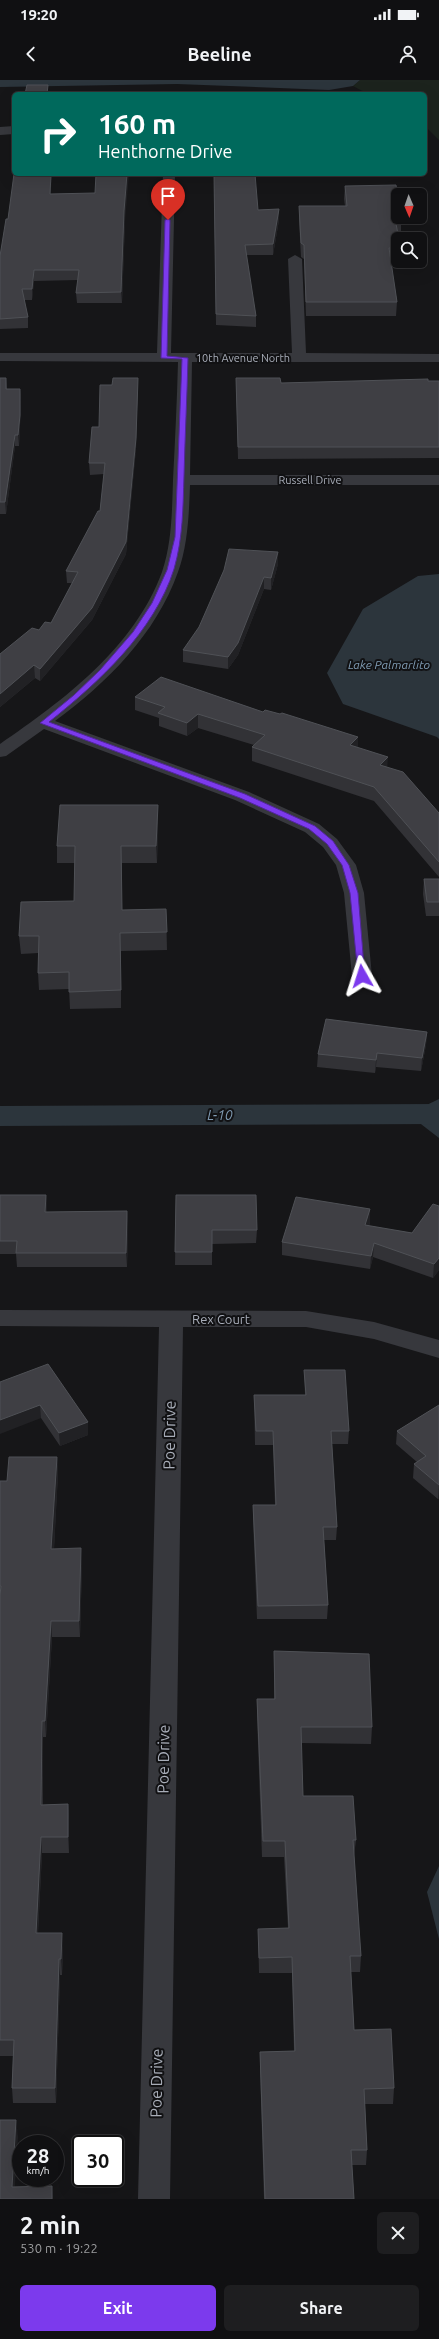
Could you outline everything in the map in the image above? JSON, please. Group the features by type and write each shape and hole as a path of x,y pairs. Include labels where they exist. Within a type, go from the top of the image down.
{"street":[{"path":"0,131 12,130"},
{"path":"164,358 169,176"},
{"path":"295,259 299,358"},
{"name":"10th Avenue North","path":"0,357 439,358"},
{"path":"0,752 44,723 76,697 111,663 136,633 155,603 170,570 178,537 185,358"},
{"name":"Russell Drive","path":"181,480 439,480"},
{"path":"44,723 242,796 312,828 330,843 346,865 354,893 362,976"},
{"name":"Rex Court","path":"0,1318 306,1319 355,1325 402,1336 439,1349"},
{"name":"Poe Drive","path":"154,2199 171,1318"}],"shaded area":[{"path":"360,80 439,80 439,140 427,128 427,92 364,92 353,86"}],"water":[{"path":"0,80 360,80 353,86 329,90 177,84 0,87"},
{"name":"Lake Palmarlito","path":"439,574 439,739 343,704 327,673 363,609 418,576"},
{"path":"439,1099 439,1138 408,1114"},
{"path":"439,1866 439,1939 427,1892"}],"building":[{"path":"27,85 48,85 47,92 25,92"},
{"path":"14,176 51,176 50,194 95,193 96,176 127,176 121,292 76,293 79,270 34,270 32,289 22,289 28,317 0,319 0,256 6,219 8,219"},
{"path":"214,176 255,176 258,210 279,209 273,244 245,245 256,316 216,314"},
{"path":"396,185 396,188 391,188 391,224 396,224 398,232 391,232 391,248 389,248 397,302 306,302 304,245 301,243 299,206 347,206 345,186"},
{"path":"0,378 6,378 6,389 20,389 18,435 15,435 5,502 0,502"},
{"path":"113,378 138,378 136,438 126,542 92,608 40,669 34,665 0,694 0,654 32,628 39,630 45,622 51,623 78,572 66,571 98,511 100,511 105,463 89,463 92,427 99,427 100,385 112,385"},
{"path":"236,378 280,378 281,383 428,379 428,381 439,381 439,447 238,447"},
{"path":"229,549 278,552 271,578 264,577 238,643 228,657 183,650 199,627 224,570"},
{"path":"161,677 263,712 265,710 280,714 282,713 358,737 350,745 388,757 380,765 403,772 439,813 439,862 374,787 252,747 265,735 198,714 187,723 158,713 165,707 135,697"},
{"path":"60,805 158,805 156,846 121,846 122,910 166,909 167,932 120,933 121,990 69,992 69,972 38,973 39,936 19,936 21,902 74,901 75,846 57,846"},
{"path":"424,879 439,879 439,902 427,902"},
{"path":"326,1019 427,1032 422,1058 377,1053 376,1060 318,1054"},
{"path":"0,1195 46,1195 45,1212 127,1211 126,1253 16,1253 17,1241 0,1241"},
{"path":"176,1195 256,1195 257,1230 212,1230 212,1252 175,1252"},
{"path":"296,1197 370,1209 365,1225 412,1233 433,1204 439,1206 439,1258 434,1264 374,1243 371,1256 282,1242"},
{"path":"48,1364 88,1422 59,1433 40,1405 0,1420 0,1382"},
{"path":"304,1370 345,1370 349,1431 331,1431 337,1527 323,1527 328,1605 258,1606 253,1505 276,1505 273,1431 256,1431 254,1395 306,1395"},
{"path":"439,1405 439,1485 414,1464 426,1456 397,1431"},
{"path":"9,1457 57,1457 51,1549 81,1548 79,1621 51,1621 45,1721 42,1721 41,1805 68,1804 68,1837 41,1837 36,1933 62,1933 61,1959 59,1959 55,2088 12,2088 14,2040 0,2040 0,1481 7,1481"},
{"path":"274,1651 369,1654 372,1727 301,1727 303,1796 353,1796 356,1840 353,1840 361,1956 350,1956 354,2030 391,2029 394,2088 364,2089 367,2150 351,2150 354,2199 265,2199 260,2052 295,2051 292,1957 259,1958 258,1929 289,1928 285,1841 263,1841 257,1699 275,1699"},
{"path":"0,2120 16,2120 15,2135 12,2135 12,2187 52,2187 52,2199 0,2199"}],"waterway":[{"name":"L-10","path":"0,1116 439,1114"}],"route":[{"path":"168,220 164,358 185,358 181,480 176,548 170,570 155,603 136,633 102,672 76,697 44,723 242,796 312,828 330,843 346,865 354,893 362,976"}]}
